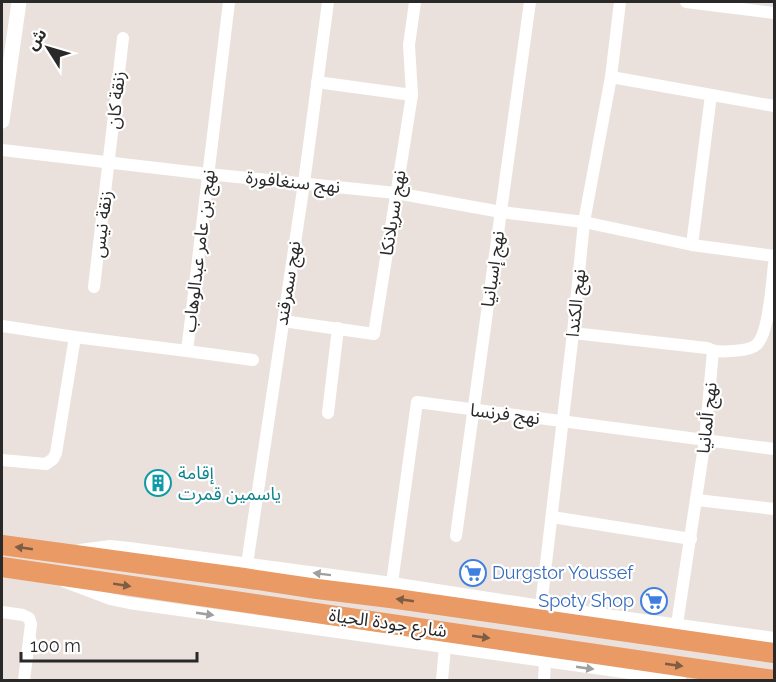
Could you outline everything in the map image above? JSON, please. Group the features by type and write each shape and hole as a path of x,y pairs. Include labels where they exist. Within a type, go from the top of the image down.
{"highway":[{"name":"شارع جودة الحياة","path":"2,545 774,653"},
{"name":"شارع جودة الحياة","path":"2,567 774,680"}],"street":[{"path":"2,121 4,89 19,2"},
{"name":"نهج بن عامر عبدالوهاب","path":"2,326 187,351 229,2"},
{"name":"نهج سمرقند","path":"247,564 328,2"},
{"name":"نهج سريلانكا","path":"283,321 374,334 412,95 409,45 415,2"},
{"name":"نهج إسبانيا","path":"456,536 530,2"},
{"name":"نهج الكندا","path":"541,606 584,222 611,77 620,2"},
{"path":"687,2 774,13"},
{"name":"زنقة كان","path":"109,162 123,38"},
{"path":"611,77 774,106"},
{"path":"317,82 412,95"},
{"path":"692,245 711,95"},
{"name":"نهج سنغافورة","path":"2,150 396,194 501,212 584,222 692,245 774,256"},
{"name":"زنقة نيس","path":"94,287 109,162"},
{"path":"573,333 707,348 713,351 747,350 756,346 766,328 774,264"},
{"path":"328,413 338,328"},
{"path":"2,460 45,464 53,459 56,453 75,337"},
{"path":"187,351 253,360"},
{"name":"نهج ألمانيا","path":"677,624 705,440 713,351"},
{"name":"نهج فرنسا","path":"392,583 417,402 774,449"},
{"path":"697,500 774,508"},
{"path":"552,517 691,539"},
{"path":"58,552 110,546 392,583 774,639"},
{"path":"48,574 110,599 129,603 680,681"},
{"path":"2,612 22,615 29,618 31,624 24,681"},
{"path":"442,681 445,647"},
{"path":"544,681 545,662"}],"place":[{"name":"إقامة ياسمين قمرت","path":"158,483"},
{"name":"Durgstor Youssef","path":"473,573"},
{"name":"Spoty Shop","path":"654,601"}]}
